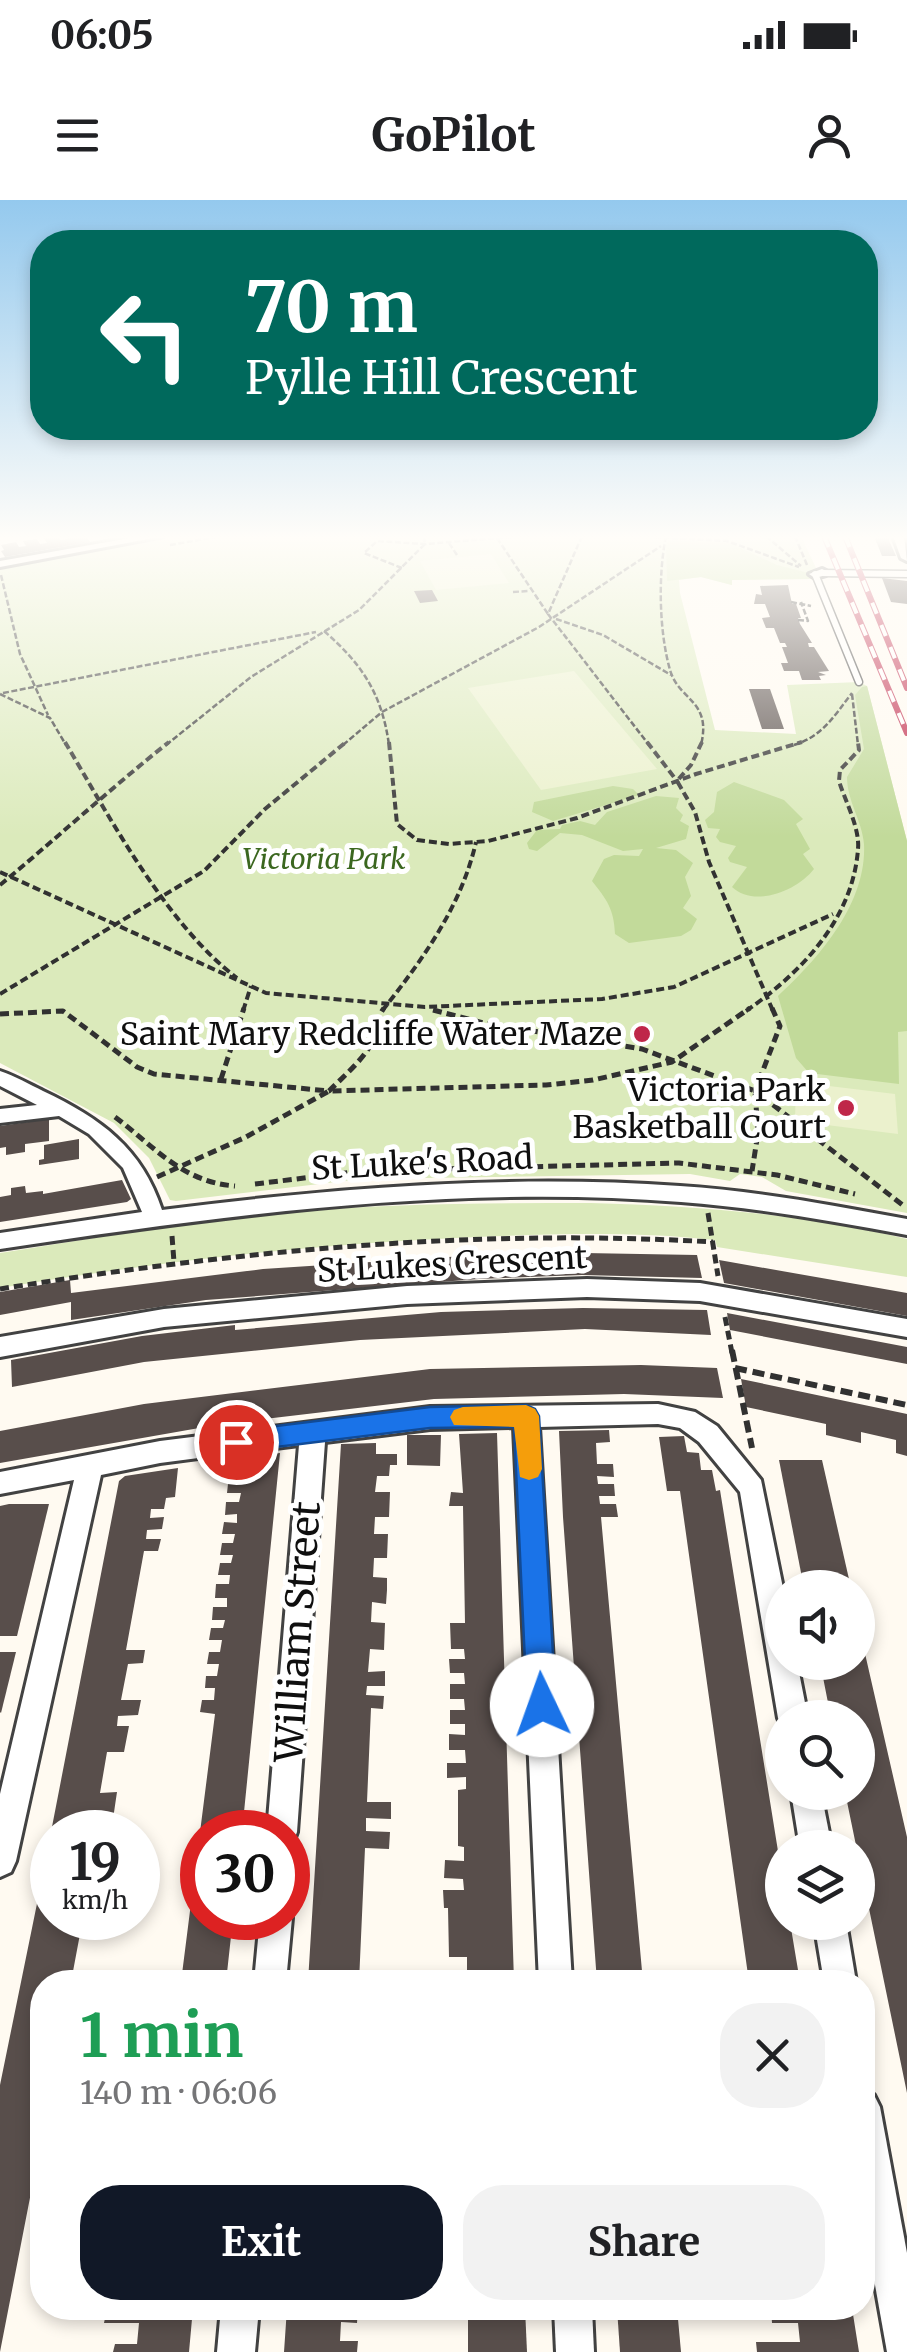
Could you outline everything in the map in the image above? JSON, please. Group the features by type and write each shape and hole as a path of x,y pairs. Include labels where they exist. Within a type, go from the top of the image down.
{"street":[{"path":"0,1078 113,1140 146,1183 163,1222"},
{"path":"0,1116 59,1109"},
{"name":"St Luke's Road","path":"0,1241 359,1196 502,1188 656,1191 748,1198 907,1227"},
{"name":"St Lukes Crescent","path":"0,1347 164,1318 407,1295 587,1288 700,1292 907,1328"},
{"path":"0,1483 314,1431 430,1418 658,1414 686,1419 708,1434 743,1472 752,1488 767,1570"},
{"path":"526,1416 555,1970"},
{"name":"William Street","path":"284,1810 314,1431"},
{"path":"0,1861 90,1466"},
{"path":"271,1970 274,1940"},
{"path":"833,1940 838,1970"},
{"path":"875,2179 906,2352"},
{"path":"236,2352 239,2320"},
{"path":"574,2320 576,2352"}],"lane":[{"path":"840,636 859,682"}],"path":[{"path":"15,636 33,687 98,798 212,959 244,983"},
{"path":"0,694 296,636"},
{"path":"0,886 98,798 251,677 315,636"},
{"path":"330,636 359,664 382,712 396,824 403,834 432,844 476,842 566,820 812,739 825,730 859,682"},
{"path":"0,994 204,871 265,809 382,712 515,636"},
{"path":"567,636 677,781 695,812 709,862 747,954 770,995 780,1026 754,1091 758,1133 748,1198"},
{"path":"605,636 671,674 698,705 703,724 699,754 677,781"},
{"path":"669,636 671,674"},
{"path":"0,1014 63,1011 145,1071 329,1091 546,1086 672,1062 770,995 817,950 849,895 859,845 839,781 840,770 859,750 852,693"},
{"path":"0,694 50,718"},
{"path":"146,1183 246,1137 329,1091 358,1062 378,1031 379,1014 429,951 449,916 468,877 476,842"},
{"path":"0,872 251,986 300,998 426,1008 602,999 674,987 836,912"},
{"path":"220,1079 251,986"},
{"path":"426,1008 484,1024 642,1049 754,1091 907,1208"},
{"path":"707,1208 719,1284"},
{"path":"163,1222 174,1262"},
{"path":"0,1289 174,1262 484,1238 570,1235 713,1242"},
{"path":"723,1307 754,1456 743,1472"},
{"path":"736,1368 907,1405"}],"green space":[{"name":"Victoria Park","path":"0,636 691,636 715,730 796,734 787,685 859,682 867,686 907,841 907,1213 786,1191 762,1177 740,1174 730,1181 690,1174 361,1179 176,1201 170,1200 149,1158 114,1123 0,1063"},
{"path":"574,671 657,769 541,790 468,688"},
{"path":"867,686 907,841 907,1031 898,1032 899,1084 809,1073 796,1058 778,996 824,947 849,909 857,888 864,844 847,777 864,749 855,695"},
{"path":"734,782 784,800 803,819 796,824 810,849 803,854 814,869 797,884 763,896 741,893 732,887 747,867 730,862 728,858 736,846 720,842 716,837 720,829 708,828 705,820 714,812 717,792"},
{"path":"613,786 633,789 639,795 553,821 532,812 534,802"},
{"path":"656,796 679,798 676,808 683,815 680,821 689,826 686,839 656,848 676,850 693,863 685,877 691,896 683,908 697,919 691,930 681,936 629,943 615,934 609,905 592,881 604,859 614,855 639,856 643,849 623,851 582,835 560,833 537,851 529,849 527,843 537,830 560,829 580,821 595,825 607,812"},
{"name":"Victoria Park Basketball Court","path":"796,1082 895,1094 898,1134 795,1121"},
{"path":"591,1203 750,1213 829,1223 907,1239 907,1277 717,1247 715,1240 651,1235 553,1235 284,1250 0,1288 0,1253 184,1225 368,1207"}],"building":[{"path":"777,636 808,636 812,643 808,643 809,647 814,647 829,671 818,672 826,675 819,676 821,680 802,680 799,671 784,671 781,663 788,663 782,647 787,647"},
{"path":"749,689 770,689 784,729 762,729"},
{"path":"49,1119 49,1141 25,1144 25,1152 6,1155 6,1147 0,1148 0,1126"},
{"path":"79,1139 79,1159 39,1165 39,1160 44,1159 44,1145"},
{"path":"122,1180 131,1199 127,1202 0,1222 0,1197 11,1195 11,1188 25,1186 26,1193 43,1194"},
{"path":"527,1252 697,1255 702,1278 582,1275 479,1279 206,1300 71,1320 71,1302 0,1315 0,1292 70,1280 71,1293 263,1269"},
{"path":"719,1260 907,1293 907,1316 724,1283"},
{"path":"707,1310 711,1335 585,1329 360,1340 144,1362 12,1387 11,1360 142,1336 235,1325 235,1330 441,1312"},
{"path":"727,1313 907,1347 907,1364 730,1330"},
{"path":"641,1365 717,1368 723,1398 624,1394 434,1399 222,1424 0,1463 0,1431 144,1404 430,1369"},
{"path":"741,1379 907,1414 907,1456 896,1453 896,1440 861,1432 861,1443 826,1435 826,1424 746,1407"},
{"path":"609,1430 610,1442 596,1443 597,1464 613,1464 614,1477 597,1476 598,1484 614,1484 615,1496 599,1496 600,1504 616,1504 618,1517 601,1517 642,1970 596,1970 559,1431"},
{"path":"497,1433 514,1970 467,1970 467,1957 449,1957 448,1908 444,1908 443,1890 464,1890 463,1879 444,1878 445,1860 464,1861 464,1847 458,1846 458,1790 466,1789 466,1777 447,1778 447,1763 466,1763 465,1750 449,1750 449,1734 465,1735 465,1724 450,1724 450,1710 465,1710 464,1699 450,1699 450,1684 465,1684 464,1673 450,1673 449,1659 465,1659 464,1649 451,1649 450,1623 465,1623 463,1506 449,1506 451,1492 463,1493 459,1434"},
{"path":"407,1435 441,1435 440,1466 407,1465"},
{"path":"684,1436 687,1452 699,1453 701,1470 712,1470 716,1491 720,1490 765,1770 765,1810 771,1810 775,1830 765,1830 765,1940 793,1940 798,1970 747,1970 680,1491 667,1491 659,1437"},
{"path":"376,1443 376,1454 397,1454 397,1465 390,1465 389,1476 377,1476 375,1492 390,1492 389,1517 375,1517 374,1534 388,1534 387,1558 374,1558 373,1577 387,1578 387,1590 386,1604 372,1602 371,1622 385,1623 384,1650 370,1649 368,1672 385,1671 385,1686 367,1686 366,1695 384,1696 383,1709 371,1708 367,1802 391,1802 391,1819 366,1818 366,1831 390,1832 389,1849 365,1848 360,1970 309,1970 341,1444"},
{"path":"280,1453 244,1810 203,1810 215,1714 200,1712 202,1700 214,1700 215,1688 205,1688 206,1676 217,1676 219,1664 207,1664 209,1652 220,1652 222,1640 209,1640 211,1628 223,1628 225,1620 212,1620 213,1607 227,1607 227,1598 215,1598 216,1584 229,1584 230,1575 218,1575 220,1563 231,1563 233,1555 220,1555 222,1543 233,1543 235,1534 222,1534 224,1522 237,1523 237,1514 225,1515 226,1502 239,1502 241,1493 227,1493 228,1484 242,1484 242,1476 230,1475 232,1459"},
{"path":"779,1460 822,1460 847,1570 800,1570"},
{"path":"178,1468 175,1497 166,1498 164,1509 151,1509 150,1518 164,1517 162,1529 147,1530 146,1539 161,1539 158,1551 144,1551 126,1650 145,1650 143,1663 128,1664 121,1700 141,1700 138,1715 118,1716 117,1726 129,1726 124,1752 107,1752 100,1793 117,1792 114,1810 55,1810 119,1481 125,1476"},
{"path":"49,1504 17,1636 0,1636 0,1506"},
{"path":"0,1652 16,1652 1,1713 0,1712"},
{"path":"824,1680 871,1680 907,1837 907,2093 875,1938 875,1830 853,1830 849,1810 875,1810 875,1700 827,1700"},
{"path":"30,1938 79,1940 73,1970 30,1970 30,2198 0,2352 0,2085"},
{"path":"186,1940 231,1940 227,1970 183,1970"},
{"path":"192,2320 189,2352 113,2352 115,2344 137,2344 139,2323 104,2323"},
{"path":"286,2320 357,2320 341,2322 340,2341 358,2341 357,2352 284,2352"},
{"path":"468,2320 526,2320 527,2352 468,2352"},
{"path":"618,2320 678,2320 681,2352 620,2352"},
{"path":"772,2320 854,2320 859,2352 757,2352 756,2342 800,2342 798,2323"}],"railway":[{"path":"866,636 907,733"},
{"path":"886,636 907,688"}],"slow traffic":[{"path":"463,1417 526,1416 529,1469"}],"place":[{"name":"Saint Mary Redcliffe Water Maze","path":"642,1034"},
{"name":"Victoria Park Basketball Court","path":"846,1108"}],"route":[{"path":"236,1442 430,1418 526,1416 542,1705"}]}
